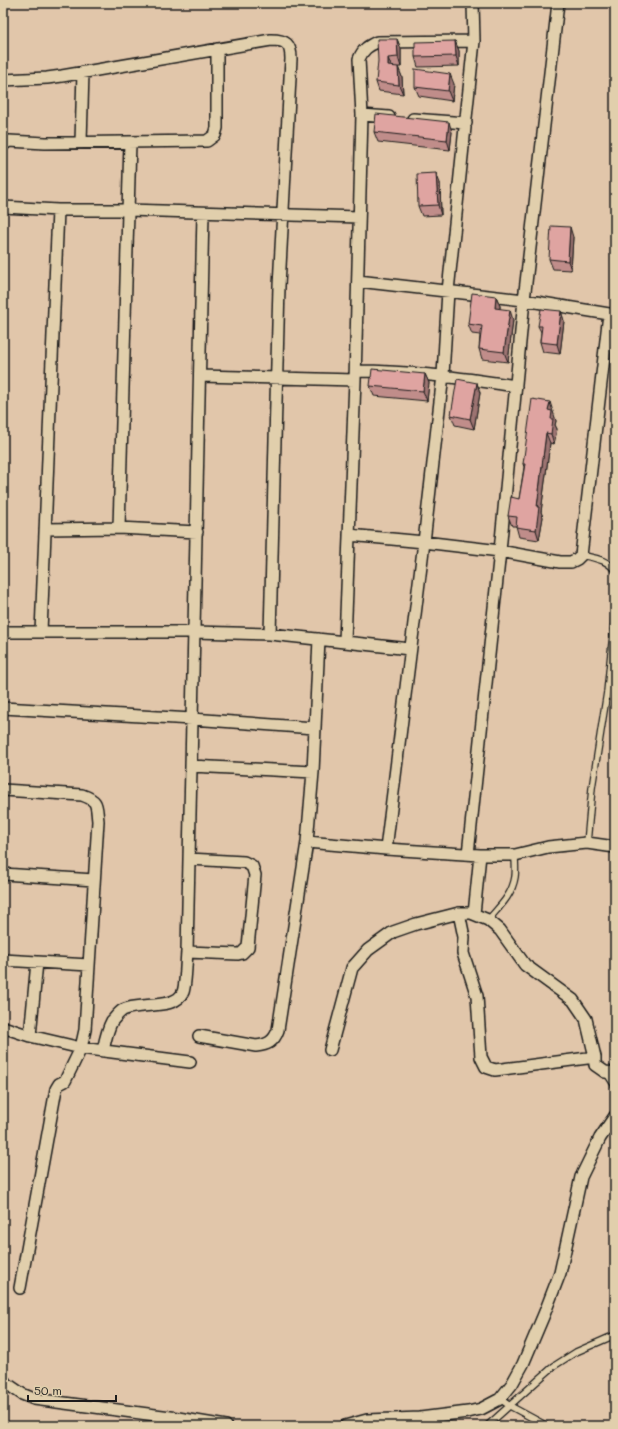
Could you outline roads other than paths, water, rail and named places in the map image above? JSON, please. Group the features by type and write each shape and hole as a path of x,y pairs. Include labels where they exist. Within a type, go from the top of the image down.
{"street":[{"path":"386,849 443,375 448,290 474,41 473,3"},
{"path":"468,854 500,551 524,300 558,3"},
{"path":"3,80 47,78 271,40 280,40 287,44 291,52 277,378 270,634"},
{"path":"345,642 355,375 358,281 358,217 362,115 359,59 362,51 370,45 385,41 474,41"},
{"path":"3,145 10,141 207,141 215,135 218,116 217,49"},
{"path":"81,142 83,72"},
{"path":"362,115 466,123"},
{"path":"119,528 130,142"},
{"path":"3,207 58,210 128,210 358,217"},
{"path":"41,632 58,210"},
{"path":"102,1051 112,1022 122,1011 135,1006 170,1003 178,999 183,993 187,952 203,213"},
{"path":"349,535 500,551 560,562 571,562 581,555 609,314 524,300 448,290 358,281"},
{"path":"200,376 277,378 355,375 392,371 443,375 516,386"},
{"path":"46,529 119,528 197,532"},
{"path":"3,632 194,632 270,634 410,649"},
{"path":"199,1036 256,1046 264,1046 270,1043 276,1035 307,842 313,772 319,639"},
{"path":"3,708 314,728"},
{"path":"191,766 313,772"},
{"path":"3,790 82,796 92,799 96,806 98,821 85,1030 81,1048 65,1081 59,1084 56,1089 20,1288"},
{"path":"307,842 480,855 515,855 548,847 587,843 615,846"},
{"path":"474,914 480,855"},
{"path":"187,952 238,954 248,947 256,875 252,866 244,862 189,859"},
{"path":"3,874 94,880"},
{"path":"458,912 464,937 463,953 477,996 481,1057 486,1067 495,1070 595,1057"},
{"path":"330,1050 352,968 368,950 393,932 458,912 474,914 488,920 500,930 525,965 573,1000 586,1019 595,1057 595,1065 610,1072"},
{"path":"3,960 89,966"},
{"path":"30,1036 37,962"},
{"path":"4,1029 81,1048 190,1062"},
{"path":"345,1426 367,1420 420,1418 468,1412 481,1409 500,1399 512,1384 523,1364 545,1312 560,1273 581,1177 600,1138 615,1116"},
{"path":"3,1381 22,1394 34,1399 178,1418 226,1426"}],"lane":[{"path":"581,555 606,561 615,571"},
{"path":"587,843 592,788 607,692 615,614"},
{"path":"488,920 507,898 511,890 515,877 515,855"},
{"path":"610,1072 615,1086"},
{"path":"487,1426 554,1366 576,1352 615,1335"},
{"path":"500,1399 547,1426"}]}
